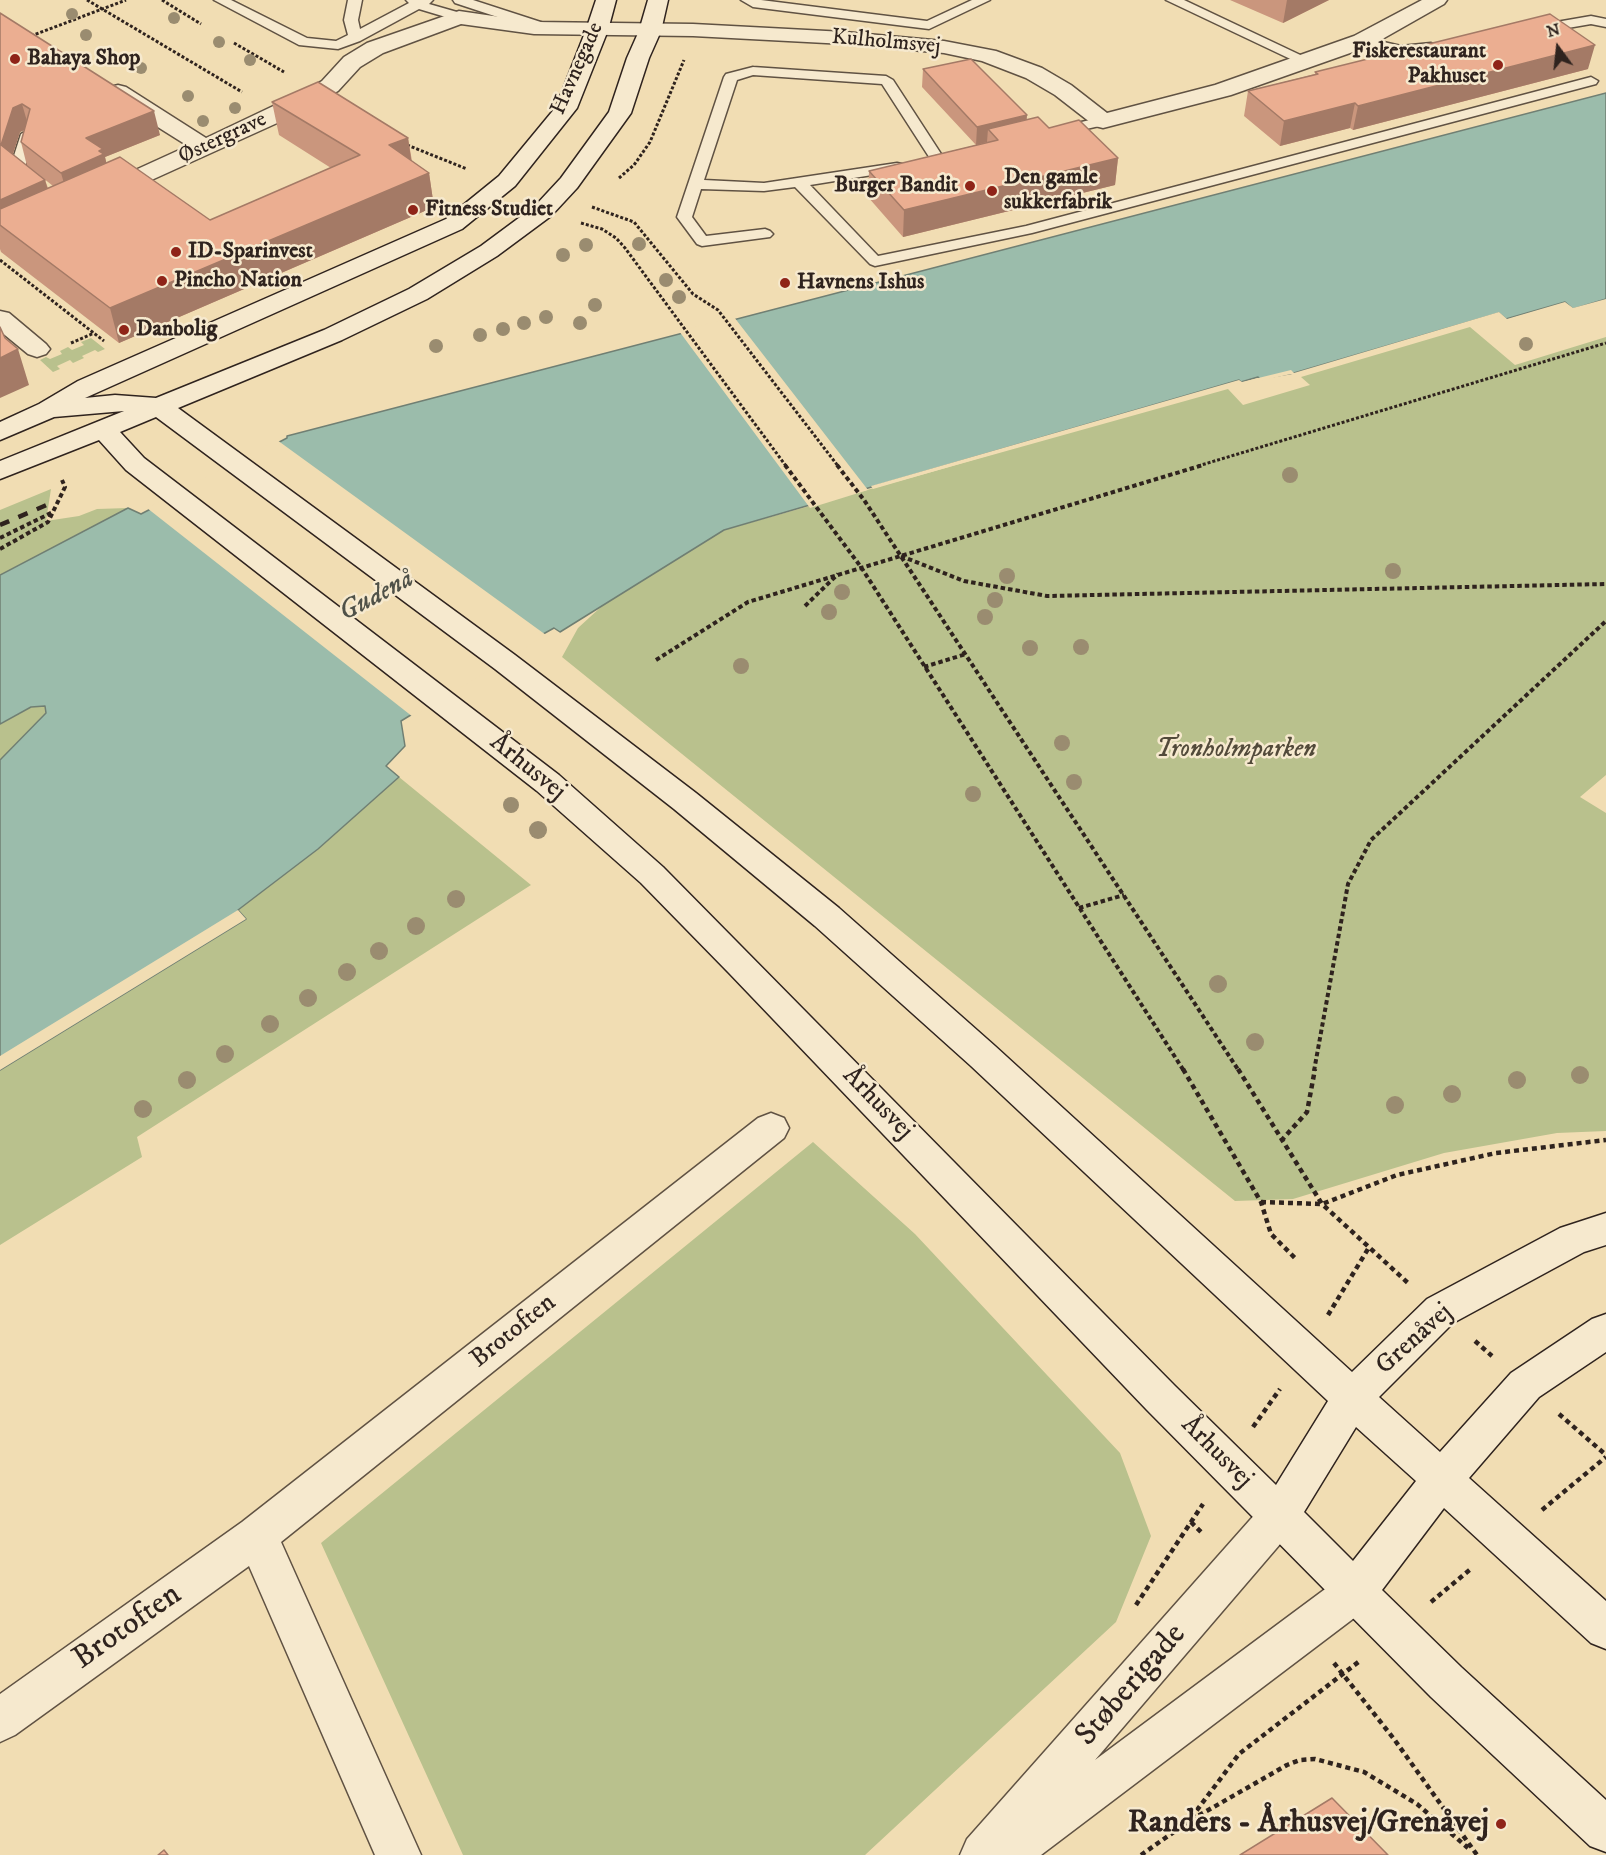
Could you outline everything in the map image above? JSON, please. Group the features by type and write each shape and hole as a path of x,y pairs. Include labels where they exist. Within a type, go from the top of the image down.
{"main road":[{"name":"Havnegade","path":"48,410 87,386 454,224 507,181 566,108 597,30 606,0"},
{"name":"Havnegade","path":"0,471 333,335 383,312 458,271 489,251 543,211 577,174 620,113 638,58 650,31 658,0"},
{"path":"1103,121 1223,90 1302,59 1362,41 1437,0"},
{"path":"459,8 495,24 549,29 650,31"},
{"name":"Østergrave","path":"89,200 278,114 330,86 352,62 375,48 459,8"},
{"name":"Kulholmsvej","path":"650,31 693,30 845,38 944,47 988,57 1034,74 1063,90 1103,121"},
{"path":"100,81 204,147"},
{"path":"103,429 106,416 115,403 155,377 363,278 454,224"},
{"path":"0,318 37,349"},
{"path":"0,432 48,410 115,403 139,403 158,406 234,460 505,662 685,801 826,917 983,1056 1352,1398 1606,1629"},
{"name":"Århusvej","path":"103,429 135,464 548,783 652,875 741,963 1161,1398 1395,1632 1606,1830"},
{"name":"Brotoften","path":"0,1720 257,1536 771,1128"},
{"name":"Grenåvej","path":"1279,1516 1352,1398 1440,1311 1573,1239 1606,1229"},
{"path":"1355,1592 1442,1479 1525,1385 1606,1331"},
{"name":"Støberigade","path":"983,1855 1279,1516"},
{"path":"257,1536 398,1855"},
{"name":"Støberigade","path":"1004,1855 1355,1592"}],"lane":[{"path":"221,0 304,42 338,45 356,38 419,1 459,8"},
{"path":"355,0 351,21 356,38"},
{"path":"748,0 753,3 929,25 983,0"},
{"path":"1173,0 1302,59"},
{"path":"1524,31 1591,20 1606,23"},
{"path":"1362,41 1401,50 1447,44"},
{"path":"695,184 764,187 933,161 886,80 753,71 731,77 695,184 684,217 702,241 765,234"},
{"path":"799,182 875,261 1027,230 1591,81"},
{"path":"1037,136 1103,121"},
{"path":"28,134 17,168 44,188"}],"path":[{"path":"87,0 278,114"},
{"path":"30,36 126,0"},
{"path":"401,143 468,169"},
{"path":"585,204 634,222 693,294 718,310 864,500 1208,1021 1322,1204 1368,1249 1606,1455"},
{"path":"543,211 602,229 616,238 822,512 861,567 1178,1061 1261,1202 1271,1234 1295,1258"},
{"path":"0,260 109,345"},
{"path":"656,660 748,602 1606,343"},
{"path":"0,549 48,522 65,487"},
{"path":"0,538 53,512"},
{"path":"901,556 964,581 1047,596 1606,584"},
{"path":"805,606 839,574"},
{"path":"1281,1141 1307,1112 1347,884 1371,840 1606,621"},
{"path":"924,667 966,654"},
{"path":"1079,908 1124,895"},
{"path":"1261,1202 1322,1204 1398,1175 1419,1170 1496,1153 1606,1140"},
{"path":"1188,1822 1239,1754 1395,1632"},
{"path":"1345,1673 1475,1853"},
{"path":"1141,1855 1188,1822 1287,1765 1300,1760 1315,1759 1364,1772 1417,1804 1475,1853"}],"green space":[{"name":"Tronholmparken","path":"1470,327 1515,365 1606,337 1606,775 1580,797 1606,813 1606,1131 1557,1133 1444,1153 1293,1199 1235,1201 562,657 578,628 602,606 724,530 1228,389 1243,405 1310,385 1301,377"},
{"path":"91,338 105,349 98,352 95,350 73,363 70,360 57,366 60,369 53,372 40,360 62,354 60,351 68,347 72,350 84,345 81,342"},
{"path":"51,489 46,521 79,516 97,509 128,508 0,575 0,510"},
{"path":"45,706 46,713 0,760 0,724 31,707"},
{"path":"399,777 531,885 137,1137 142,1157 0,1245 0,1070 245,919 238,910 318,849"},
{"path":"813,1142 915,1234 1120,1453 1151,1536 1116,1622 865,1855 463,1855 321,1543"}],"water":[{"name":"Gudenå","path":"1606,93 1606,299 1573,309 1565,302 1506,319 1499,313 1294,373 1260,379 1258,377 1241,382 1239,380 724,530 560,632 554,628 545,633 401,721 405,746 386,766 399,777 318,849 238,910 246,919 0,1070 0,760 46,713 45,706 31,707 0,724 0,575 128,508 141,514 287,436"}],"pier":[{"path":"1606,299 1606,302 1573,311 1564,305 1507,322 1499,316 1295,376 1291,374 1242,385 1238,383 873,489 871,486 1239,380 1242,382 1291,370 1294,373 1499,312 1507,319 1565,302 1573,308"},
{"path":"734,317 868,490 810,508 679,331"},
{"path":"277,440 546,635 413,717 147,508"},
{"path":"238,910 246,919 0,1070 0,1056"}],"building":[{"path":"0,13 154,111 86,138 103,149 99,151 104,154 61,173 21,142 30,109 22,104 13,108 1,145 45,180 0,200"},
{"path":"1550,14 1595,45 1358,106 1355,103 1284,121 1248,91 1318,74 1315,72"},
{"path":"971,59 1027,115 977,127 923,69"},
{"path":"318,82 408,138 389,145 429,173 110,308 0,225 0,209 120,157 210,220 360,155 272,102"},
{"path":"1038,117 1049,128 1079,120 1118,158 904,210 869,171 998,140 988,129"},
{"path":"0,327 5,338 18,349 0,358"},
{"path":"1332,1798 1388,1855 1240,1855"},
{"path":"164,1850 168,1855 158,1855"}],"railway":[{"path":"0,525 49,504"}],"place":[{"name":"Bahaya Shop","path":"15,59"},
{"name":"Fiskerestaurant Pakhuset","path":"1498,65"},
{"name":"Burger Bandit","path":"970,186"},
{"name":"Den gamle sukkerfabrik","path":"992,191"},
{"name":"Fitness Studiet","path":"413,210"},
{"name":"ID-Sparinvest","path":"176,252"},
{"name":"Pincho Nation","path":"162,281"},
{"name":"Havnens Ishus","path":"785,283"},
{"name":"Danbolig","path":"124,330"},
{"name":"Randers - Århusvej/Grenåvej","path":"1501,1824"}]}
